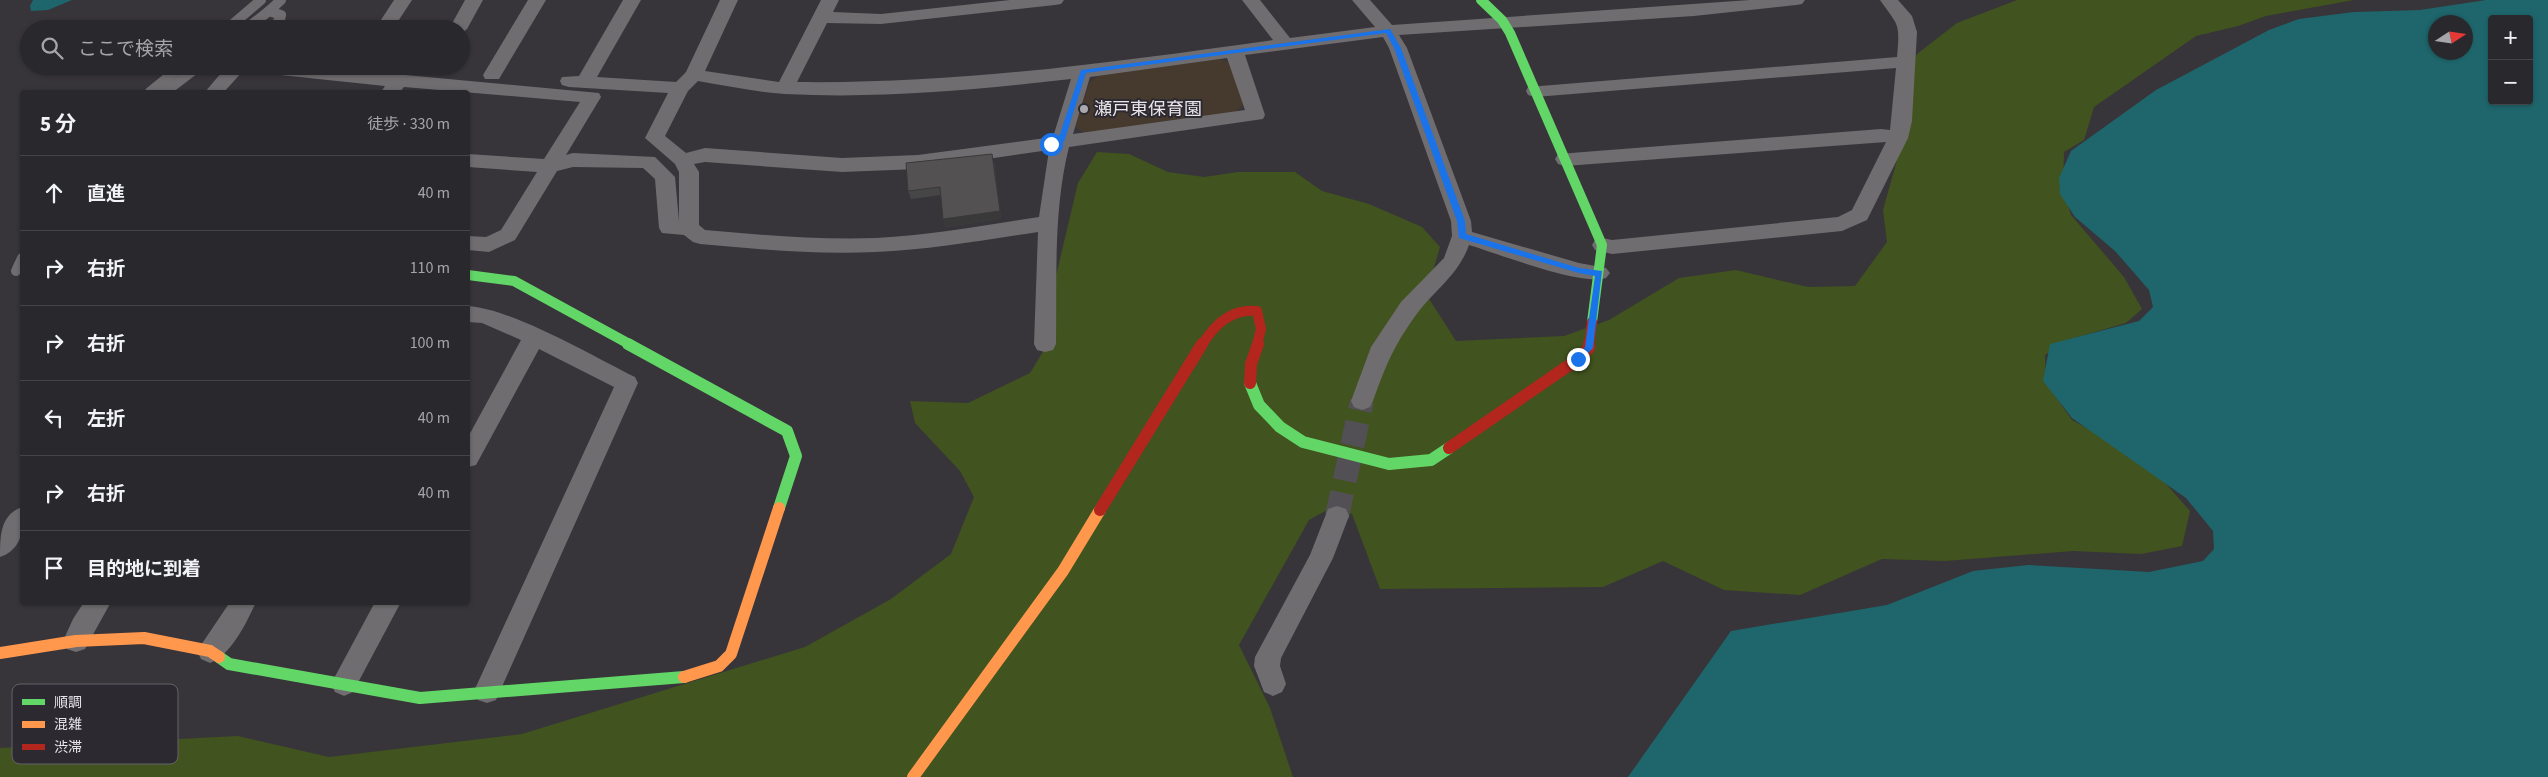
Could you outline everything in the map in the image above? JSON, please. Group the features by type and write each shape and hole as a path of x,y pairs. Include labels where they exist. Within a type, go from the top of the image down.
{"street":[{"path":"390,20 403,0"},
{"path":"463,20 474,0"},
{"path":"492,75 537,0"},
{"path":"585,82 632,0"},
{"path":"690,228 689,172 682,160 655,138 730,0"},
{"path":"785,88 827,8 881,19 1055,0"},
{"path":"1251,0 1278,32 1284,44"},
{"path":"1361,0 1388,31 1398,48 1461,221 1462,236 1453,262 1409,308 1379,354 1362,401"},
{"path":"913,777 1063,571 1209,333 1234,311 1248,308 1257,311 1261,319 1262,331 1248,371 1251,390 1259,405 1280,427 1303,442 1389,464 1431,460 1578,359 1589,348 1602,245 1535,90 1502,20 1481,0"},
{"path":"470,73 585,82 687,81 785,88 898,90 986,83 1388,31 1502,20 1697,10 1796,0"},
{"path":"1602,245 1631,245 1842,224 1860,215 1898,138 1902,121 1908,32 1903,16 1889,0"},
{"path":"682,160 705,155 842,165 918,162 1256,115 1234,50"},
{"path":"1535,90 1889,62 1906,63"},
{"path":"1045,344 1049,223 1053,178 1061,142 1083,71"},
{"path":"216,90 229,75"},
{"path":"365,75 394,87 453,90"},
{"path":"470,91 592,97 508,235 489,245 470,243"},
{"path":"1565,159 1881,134 1898,138"},
{"path":"470,160 551,166 573,160 648,162 665,177 669,228 690,228 700,237 810,245 874,245 1049,223"},
{"path":"1462,236 1579,271 1599,273"},
{"path":"0,653 76,641 144,638 210,651 228,664 420,698 487,691 682,678 718,666 731,654 796,456 787,431 514,281 470,275"},
{"path":"470,314 485,315 627,383 487,691"},
{"path":"470,454 534,337"},
{"path":"1273,684 1267,666 1268,656 1321,558 1337,516"},
{"path":"0,548 20,520"},
{"path":"76,641 82,627 96,605"},
{"path":"210,651 228,628 242,605"},
{"path":"344,684 386,605"}],"lane":[{"path":"238,20 261,0"},
{"path":"258,20 281,0"},
{"path":"269,11 281,15 280,20"},
{"path":"152,90 171,75"},
{"path":"168,90 187,75"},
{"path":"16,272 20,263"}],"shaded area":[{"path":"1220,59 1233,64 1245,103 1235,112 1086,134 1075,127 1089,83 1100,74"}],"green space":[{"path":"2017,0 2354,0 2266,16 2238,26 2196,36 2094,107 2084,140 2064,152 2063,189 2071,215 2124,277 2142,309 2126,323 2067,340 2045,355 2046,383 2072,420 2145,460 2190,511 2182,546 2141,554 2073,551 1945,561 1882,559 1800,595 1724,590 1663,561 1603,587 1380,589 1352,514 1331,508 1309,520 1239,645 1270,708 1293,777 0,777 0,748 12,747 12,764 178,764 178,739 238,736 329,757 522,734 805,647 891,599 951,554 974,497 960,471 915,423 910,401 968,403 1030,373 1055,332 1050,301 1078,183 1097,152 1129,154 1168,172 1204,177 1238,172 1295,172 1322,191 1369,204 1422,227 1440,247 1426,294 1456,341 1564,336 1609,320 1679,278 1736,270 1808,287 1855,286 1887,242 1883,210 1908,121 1908,72 1917,54 1957,23"}],"water":[{"path":"33,0 72,0 48,10 31,11 30,6"},
{"path":"2486,0 2548,0 2548,777 1628,777 1731,631 1887,605 1973,571 2028,565 2149,572 2203,561 2214,549 2213,531 2186,498 2072,418 2043,381 2050,344 2139,321 2153,307 2149,290 2115,251 2075,217 2060,194 2059,178 2071,151 2156,90 2269,30 2299,19 2354,12 2420,10"}],"building":[{"path":"992,154 1000,211 943,219 940,187 908,191 906,163"}],"tunnel":[{"path":"1337,516 1362,401"}],"traffic: fast":[{"path":"1481,0 1502,20 1510,33 1602,245 1592,322"},
{"path":"470,275 514,281 787,431 796,456 779,508"},
{"path":"1250,383 1259,405 1280,427 1303,442 1389,464 1431,460 1449,448"},
{"path":"219,657 229,664 420,698 684,677"}],"traffic: slow":[{"path":"684,677 719,666 731,654 779,508"},
{"path":"913,777 1063,571 1100,510"},
{"path":"0,653 76,641 144,638 210,651 219,657"}],"traffic: jam":[{"path":"1100,510 1209,333 1231,315 1243,310 1257,311 1261,329 1251,364 1250,383"},
{"path":"1449,448 1578,359 1589,348 1592,322"}],"place":[{"name":"瀬戸東保育園","path":"1084,109"}],"route":[{"path":"1051,144 1061,142 1083,71 1388,31 1398,48 1461,221 1462,236 1579,271 1599,273 1589,348 1578,359"}]}
